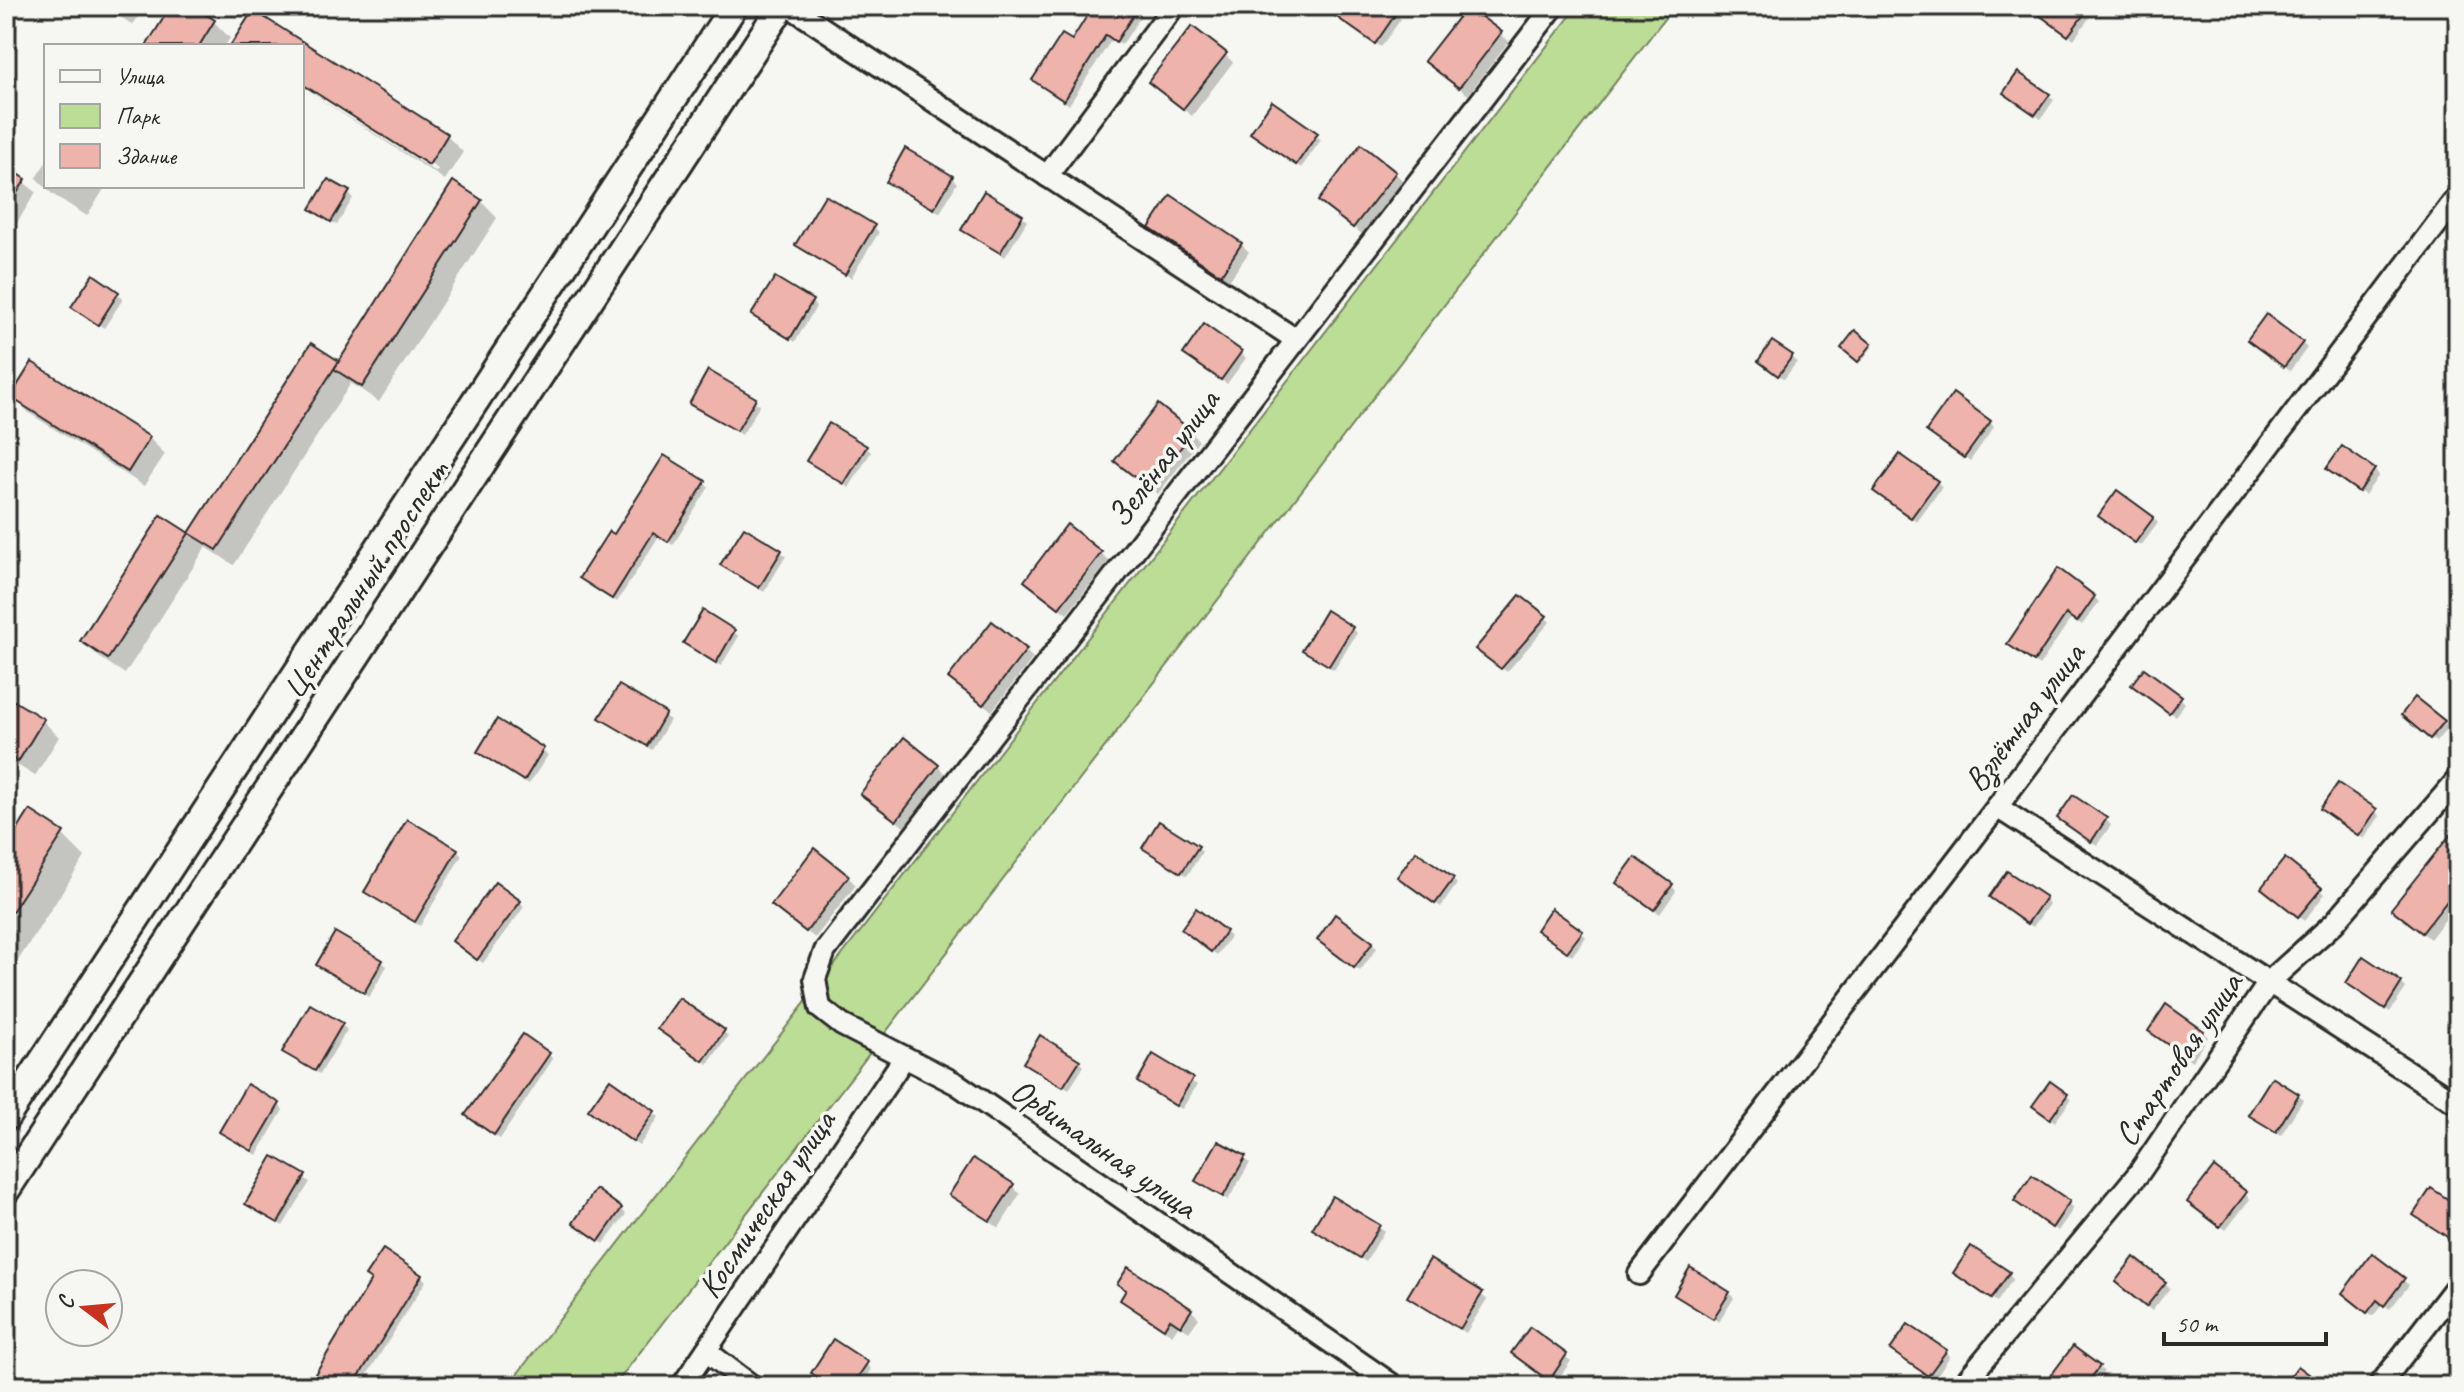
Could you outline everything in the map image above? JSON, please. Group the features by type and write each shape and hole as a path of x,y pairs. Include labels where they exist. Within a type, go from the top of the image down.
{"street":[{"name":"Центральный проспект","path":"6,1117 734,6"},
{"name":"Центральный проспект","path":"6,1190 782,6"},
{"path":"789,6 1295,339"},
{"path":"1047,176 1174,6"},
{"name":"Зелёная улица","path":"825,951 1554,6"},
{"name":"Взлётная улица","path":"1639,1274 1997,807 2458,196"},
{"name":"Стартовая улица","path":"1962,1386 2139,1173 2270,981 2334,923 2458,779"},
{"path":"1997,807 2458,1104"},
{"name":"Орбитальная улица","path":"825,951 815,979 820,1008 842,1025 957,1084 1394,1386"},
{"name":"Космическая улица","path":"682,1386 904,1058"},
{"path":"2379,1386 2458,1284"},
{"path":"706,1351 752,1386"}],"green space":[{"path":"1578,6 1674,6 614,1386 508,1386"}],"building":[{"path":"171,6 192,6 215,20 200,44 147,44"},
{"path":"1093,6 1139,6 1116,42 1106,35 1064,101 1032,80 1062,34 1072,40"},
{"path":"1321,6 1388,6 1397,12 1375,44"},
{"path":"1467,6 1502,32 1459,88 1424,61"},
{"path":"2027,6 2090,6 2068,36"},
{"path":"253,10 448,134 429,165 304,85 304,44 231,44"},
{"path":"1192,26 1227,53 1183,109 1148,82"},
{"path":"2018,72 2050,94 2035,115 2003,93"},
{"path":"1272,101 1318,133 1296,165 1250,133"},
{"path":"1361,144 1396,172 1353,228 1318,201"},
{"path":"905,148 953,176 934,209 886,182"},
{"path":"6,166 26,179 6,210"},
{"path":"328,179 350,191 331,222 310,209"},
{"path":"453,181 482,200 362,387 334,369"},
{"path":"984,191 1023,215 1000,253 961,230"},
{"path":"825,195 875,225 845,275 795,245"},
{"path":"1171,195 1242,243 1221,275 1149,228"},
{"path":"93,274 119,292 98,325 71,307"},
{"path":"775,277 813,300 790,339 751,315"},
{"path":"2266,314 2303,342 2284,367 2247,340"},
{"path":"1204,324 1242,351 1221,380 1183,354"},
{"path":"1855,330 1872,344 1858,362 1841,348"},
{"path":"1772,341 1793,355 1778,376 1758,361"},
{"path":"311,343 339,361 217,550 189,533"},
{"path":"32,362 150,437 128,472 10,397"},
{"path":"708,370 756,398 737,431 689,404"},
{"path":"1953,393 1991,421 1964,458 1926,431"},
{"path":"1158,404 1193,432 1149,488 1114,461"},
{"path":"829,423 867,446 844,484 806,461"},
{"path":"2342,446 2375,469 2359,492 2326,469"},
{"path":"1900,454 1938,481 1911,518 1873,491"},
{"path":"664,455 706,481 668,542 653,533 612,599 579,578 609,531 614,534"},
{"path":"2117,490 2154,517 2135,543 2098,516"},
{"path":"161,515 189,533 108,659 80,641"},
{"path":"1067,524 1102,552 1059,608 1024,581"},
{"path":"744,527 782,550 759,588 720,565"},
{"path":"2058,568 2095,596 2077,622 2066,614 2034,662 2007,644"},
{"path":"1520,595 1547,616 1501,669 1475,649"},
{"path":"703,610 735,630 716,663 683,643"},
{"path":"1326,610 1353,627 1329,666 1302,650"},
{"path":"992,621 1027,649 983,705 948,678"},
{"path":"2144,668 2182,696 2169,713 2131,685"},
{"path":"619,685 666,713 647,746 599,718"},
{"path":"6,696 44,719 18,762 6,754"},
{"path":"2415,697 2445,721 2430,739 2401,715"},
{"path":"497,719 544,748 524,781 477,752"},
{"path":"904,737 939,765 896,821 860,794"},
{"path":"2338,783 2377,809 2359,836 2320,809"},
{"path":"2073,795 2107,818 2091,842 2057,818"},
{"path":"30,810 64,832 6,921 6,848"},
{"path":"407,819 458,849 415,922 364,892"},
{"path":"1159,821 1199,846 1181,873 1142,848"},
{"path":"2458,825 2458,887 2422,933 2391,909"},
{"path":"814,848 849,876 806,932 771,905"},
{"path":"1416,851 1454,878 1435,904 1397,877"},
{"path":"1635,857 1673,884 1654,910 1616,883"},
{"path":"2285,858 2322,888 2298,917 2261,888"},
{"path":"2007,871 2046,897 2027,924 1989,897"},
{"path":"495,882 521,901 477,960 452,941"},
{"path":"1196,908 1226,931 1211,952 1181,929"},
{"path":"1551,908 1583,931 1567,952 1536,930"},
{"path":"1335,914 1373,942 1354,968 1317,940"},
{"path":"335,932 383,960 364,993 316,965"},
{"path":"2363,956 2402,982 2385,1009 2346,983"},
{"path":"679,998 725,1030 703,1061 657,1029"},
{"path":"310,1004 343,1023 315,1071 282,1052"},
{"path":"2166,1004 2204,1031 2186,1057 2148,1031"},
{"path":"523,1034 550,1053 494,1135 465,1115"},
{"path":"1040,1035 1080,1060 1063,1087 1023,1063"},
{"path":"1153,1054 1193,1078 1176,1106 1137,1082"},
{"path":"2272,1077 2299,1094 2276,1132 2248,1115"},
{"path":"610,1079 655,1111 633,1142 588,1110"},
{"path":"2050,1081 2068,1094 2050,1119 2032,1106"},
{"path":"247,1084 280,1103 252,1151 219,1132"},
{"path":"1218,1141 1246,1156 1223,1197 1195,1181"},
{"path":"273,1156 306,1175 278,1223 245,1204"},
{"path":"973,1158 1014,1184 990,1221 949,1195"},
{"path":"2214,1167 2247,1192 2220,1227 2187,1202"},
{"path":"2032,1175 2070,1201 2052,1228 2014,1201"},
{"path":"2431,1188 2458,1206 2458,1231 2452,1240 2413,1215"},
{"path":"596,1189 622,1208 599,1241 573,1223"},
{"path":"1332,1196 1380,1225 1360,1258 1312,1229"},
{"path":"1971,1246 2010,1272 1991,1299 1953,1273"},
{"path":"383,1249 422,1275 353,1386 308,1386 371,1280 365,1276"},
{"path":"2372,1253 2405,1278 2384,1306 2377,1300 2367,1313 2342,1293"},
{"path":"2134,1257 2166,1282 2146,1307 2115,1282"},
{"path":"1430,1259 1483,1292 1460,1329 1407,1297"},
{"path":"1128,1267 1192,1309 1181,1326 1170,1319 1164,1329 1120,1300 1126,1290 1117,1284"},
{"path":"1690,1267 1730,1292 1713,1319 1674,1295"},
{"path":"1908,1324 1947,1350 1928,1376 1890,1350"},
{"path":"1530,1327 1567,1354 1549,1381 1511,1353"},
{"path":"833,1339 868,1362 852,1386 831,1386 811,1373"},
{"path":"2073,1346 2100,1366 2085,1386 2059,1386 2049,1378"},
{"path":"2298,1366 2325,1386 2283,1386"}]}
